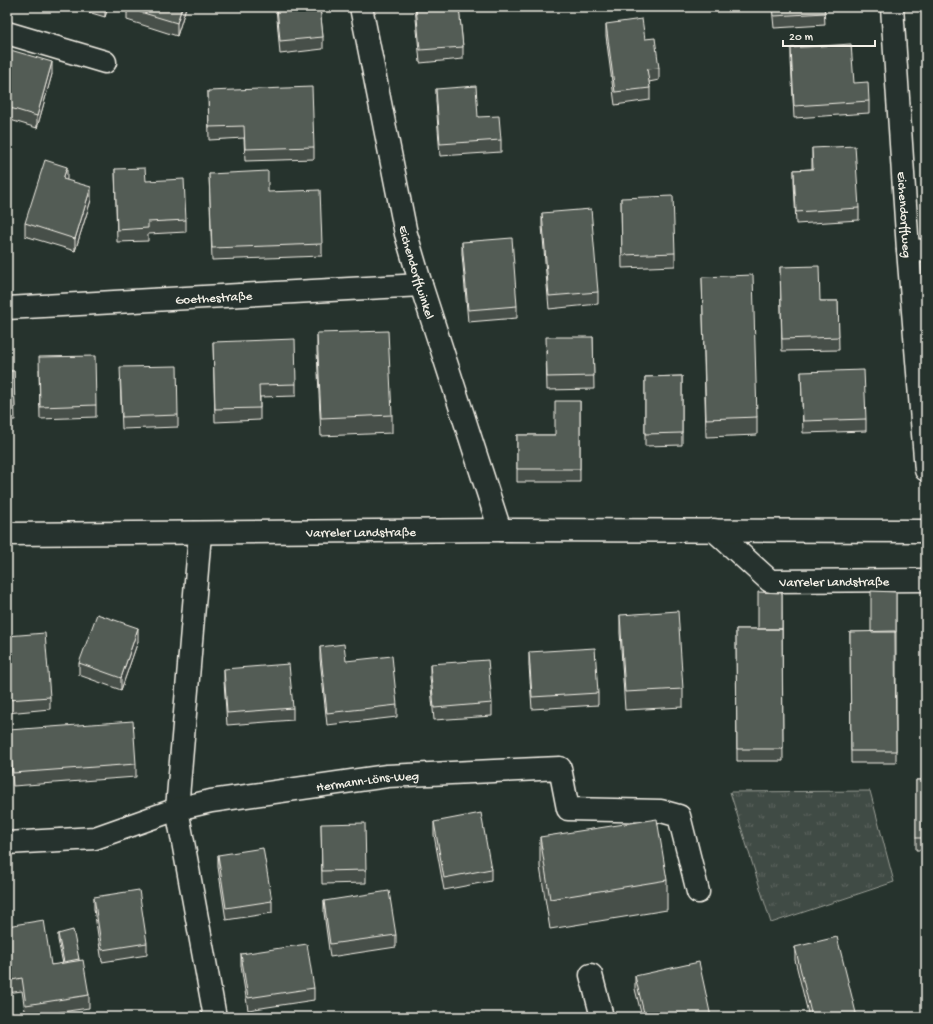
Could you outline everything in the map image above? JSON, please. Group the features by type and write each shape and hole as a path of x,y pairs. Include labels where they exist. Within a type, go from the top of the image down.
{"street":[{"name":"Eichendorffwinkel","path":"361,7 406,234 500,530"},
{"name":"Eichendorffweg","path":"892,7 917,250 926,470"},
{"path":"7,34 105,62"},
{"name":"Goethestraße","path":"7,308 421,285"},
{"name":"Varreler Landstraße","path":"7,534 200,534 500,530 926,530"},
{"name":"Varreler Landstraße","path":"714,530 770,581 926,580"},
{"path":"200,534 177,809 214,1017"},
{"name":"Hermann-Löns-Weg","path":"7,843 95,838 177,809 211,801 387,776 560,768 568,810 661,811 679,816 698,892"},
{"path":"591,975 602,1017"}],"green space":[{"path":"870,791 894,882 771,923 730,792"}],"building":[{"path":"127,7 182,7 177,23"},
{"path":"277,7 320,7 323,37 280,41"},
{"path":"416,7 459,7 463,47 420,50"},
{"path":"773,7 824,7 825,13 774,16"},
{"path":"642,19 645,39 655,38 659,68 647,69 650,88 615,92 606,24"},
{"path":"851,44 854,83 868,82 869,101 794,106 791,48"},
{"path":"7,49 52,62 37,116 7,107"},
{"path":"476,86 478,117 499,116 501,140 440,144 436,89"},
{"path":"312,87 314,147 245,149 244,126 209,127 208,91"},
{"path":"855,146 859,208 796,212 794,170 813,169 812,148"},
{"path":"45,160 67,167 63,179 91,187 75,239 25,223"},
{"path":"145,168 146,181 184,179 186,220 148,222 148,228 117,230 115,169"},
{"path":"268,171 268,192 320,190 322,244 212,248 209,174"},
{"path":"7,188 10,189 7,200"},
{"path":"673,196 675,253 622,255 621,198"},
{"path":"591,209 598,292 549,296 542,213"},
{"path":"512,238 517,306 468,310 462,242"},
{"path":"819,266 820,301 838,301 839,337 782,339 780,267"},
{"path":"753,275 757,417 706,419 702,277"},
{"path":"388,331 392,415 321,418 317,333"},
{"path":"546,337 593,337 594,376 547,377"},
{"path":"295,339 296,384 259,385 260,408 215,409 213,342"},
{"path":"95,356 96,405 40,407 39,357"},
{"path":"177,366 178,415 122,417 120,367"},
{"path":"864,370 866,419 803,421 801,372"},
{"path":"7,371 14,371 15,408 7,408"},
{"path":"682,376 682,433 645,434 645,377"},
{"path":"555,401 580,401 580,469 517,469 517,435 555,435"},
{"path":"871,591 896,592 896,632 871,632"},
{"path":"758,592 782,593 782,629 758,629"},
{"path":"678,611 683,689 625,692 620,615"},
{"path":"97,614 138,628 121,678 79,663"},
{"path":"736,629 782,629 783,749 737,749"},
{"path":"895,631 896,751 851,751 850,632"},
{"path":"45,633 50,697 7,700 7,636"},
{"path":"344,644 346,661 392,656 397,705 327,713 320,647"},
{"path":"595,648 598,693 532,697 529,652"},
{"path":"488,660 492,703 434,708 430,664"},
{"path":"289,664 293,708 227,713 224,669"},
{"path":"133,721 136,764 13,773 9,730"},
{"path":"916,780 926,780 926,838 916,838"},
{"path":"481,813 491,869 444,878 434,822"},
{"path":"657,819 667,880 550,899 540,837"},
{"path":"365,823 366,870 322,871 321,824"},
{"path":"263,848 272,901 226,908 218,855"},
{"path":"139,890 147,943 102,950 94,897"},
{"path":"389,891 396,935 330,944 324,901"},
{"path":"44,920 51,965 83,960 89,995 26,1005 22,978 7,981 7,926"},
{"path":"73,930 79,959 64,962 58,934"},
{"path":"837,937 857,1017 812,1017 795,947"},
{"path":"307,944 314,988 248,998 241,954"},
{"path":"699,962 711,1017 645,1017 635,976"}]}
